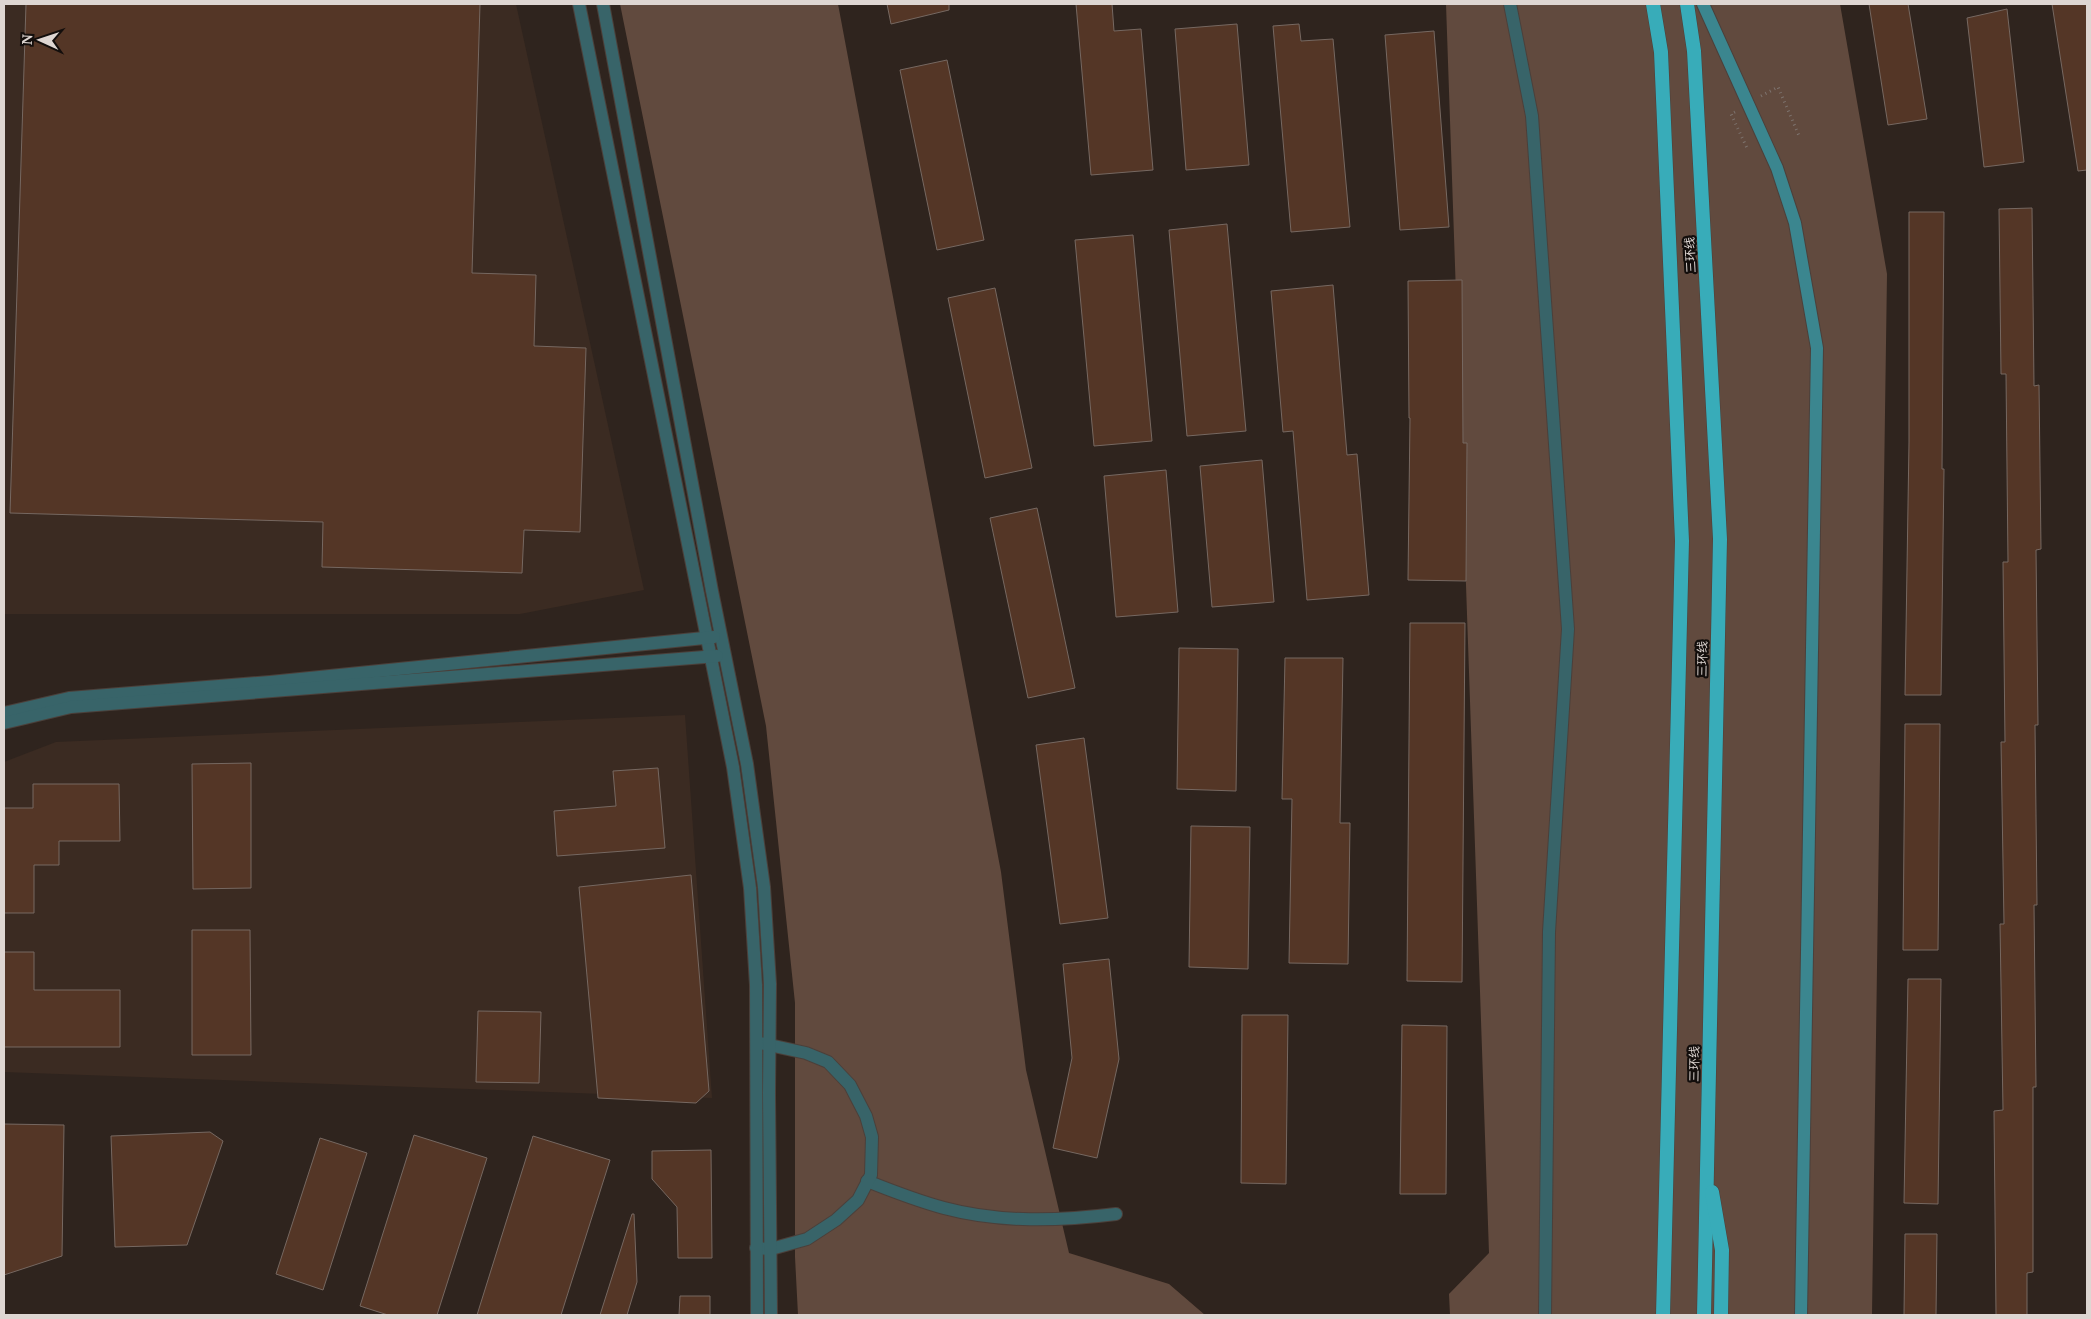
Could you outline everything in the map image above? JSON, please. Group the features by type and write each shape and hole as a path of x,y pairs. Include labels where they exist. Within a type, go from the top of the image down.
{"highway":[{"path":"1649,4 1661,52"},
{"name":"三环线","path":"1653,4 1661,52 1682,541 1663,1315"},
{"name":"三环线","path":"1689,4 1694,51 1720,539 1704,1315"},
{"path":"1706,1160 1722,1250 1721,1315"}],"main road":[{"path":"1703,4 1777,168 1795,223 1817,348 1801,1315"}],"street":[{"path":"579,4 734,767 750,888 756,985 757,1315"},
{"path":"604,4 721,636 747,764 764,887 770,984 771,1315"},
{"path":"1510,4 1532,116 1568,629 1550,932 1545,1315"},
{"path":"4,713 69,698 270,682 721,636"},
{"path":"4,723 71,707 711,657 725,654"},
{"path":"756,1042 806,1053 828,1062 850,1085 866,1116 872,1137 871,1175 858,1200 836,1220 807,1239 771,1249 756,1248"},
{"path":"867,1181 944,1208 982,1216 1065,1220 1116,1214"}],"path":[{"path":"1748,103 1778,87 1800,138"}],"shaded area":[{"path":"4,4 516,4 644,590 520,614 4,614"},
{"path":"620,4 838,4 1001,872 1026,1070 1069,1253 1169,1284 1205,1315 798,1315 795,1257 795,1003 766,726"},
{"path":"1446,4 1840,4 1887,274 1872,1315 1450,1315 1449,1294 1489,1253"},
{"path":"685,715 712,1098 4,1072 4,762 56,742"}],"building":[{"path":"26,4 480,4 472,273 536,275 534,346 586,348 580,532 524,530 522,573 322,567 323,522 10,513"},
{"path":"887,4 949,4 949,10 891,24"},
{"path":"1076,4 1112,4 1114,31 1141,29 1153,170 1091,175"},
{"path":"1869,4 1908,4 1927,119 1888,125"},
{"path":"2052,4 2087,4 2087,170 2078,171"},
{"path":"2007,9 2024,162 1984,167 1967,18"},
{"path":"1237,24 1249,165 1186,170 1175,29"},
{"path":"1299,24 1301,41 1333,39 1350,227 1291,232 1273,26"},
{"path":"1434,31 1449,227 1400,230 1385,35"},
{"path":"947,60 984,240 937,250 900,70"},
{"path":"2032,208 2034,386 2039,385 2041,549 2036,550 2038,725 2035,725 2037,905 2034,905 2036,1087 2033,1087 2033,1272 2027,1273 2027,1315 1996,1315 1994,1111 2003,1110 2000,924 2004,924 2001,742 2005,742 2003,562 2008,562 2006,374 2001,374 1999,209"},
{"path":"1909,212 1944,212 1942,469 1944,469 1941,695 1905,695 1909,442"},
{"path":"1227,224 1246,431 1187,436 1169,230"},
{"path":"1133,235 1152,441 1094,446 1075,240"},
{"path":"1462,280 1463,443 1467,443 1466,581 1408,580 1410,418 1408,281"},
{"path":"1333,285 1347,455 1357,454 1369,595 1307,600 1293,431 1283,432 1271,291"},
{"path":"995,288 1032,468 985,478 948,298"},
{"path":"1262,460 1274,602 1212,607 1200,466"},
{"path":"1166,470 1178,612 1116,617 1104,476"},
{"path":"1037,508 1075,688 1028,698 990,518"},
{"path":"1410,623 1465,623 1462,982 1407,981"},
{"path":"1179,648 1238,649 1236,791 1177,789"},
{"path":"1285,658 1343,658 1340,823 1350,823 1348,964 1289,963 1292,799 1282,799"},
{"path":"1905,724 1940,724 1938,950 1903,950"},
{"path":"1084,738 1108,918 1060,924 1036,745"},
{"path":"251,763 251,888 193,889 192,764"},
{"path":"658,768 665,848 557,856 554,811 616,806 613,771"},
{"path":"33,784 119,784 120,841 59,841 59,865 34,865 34,913 4,913 4,808 33,808"},
{"path":"1191,826 1250,827 1248,969 1189,967"},
{"path":"691,875 709,1091 696,1103 598,1098 579,887"},
{"path":"192,930 250,930 251,1055 192,1055"},
{"path":"4,952 34,952 34,990 120,990 120,1047 4,1047"},
{"path":"1109,959 1119,1059 1097,1158 1053,1148 1072,1058 1063,964"},
{"path":"1908,979 1941,979 1938,1204 1904,1203"},
{"path":"478,1011 541,1012 539,1083 476,1082"},
{"path":"1242,1015 1288,1015 1286,1184 1241,1183"},
{"path":"1402,1025 1447,1026 1446,1194 1400,1194"},
{"path":"4,1124 64,1125 62,1256 4,1275"},
{"path":"210,1132 223,1141 187,1245 115,1247 111,1136"},
{"path":"414,1135 487,1158 437,1315 388,1315 360,1306"},
{"path":"533,1136 610,1160 561,1315 477,1315"},
{"path":"320,1138 367,1153 323,1290 276,1274"},
{"path":"711,1150 712,1258 678,1258 677,1207 652,1179 652,1151"},
{"path":"632,1214 634,1214 637,1282 627,1315 600,1315"},
{"path":"1905,1234 1937,1234 1936,1315 1904,1315"},
{"path":"680,1296 710,1296 710,1315 679,1315"}]}
